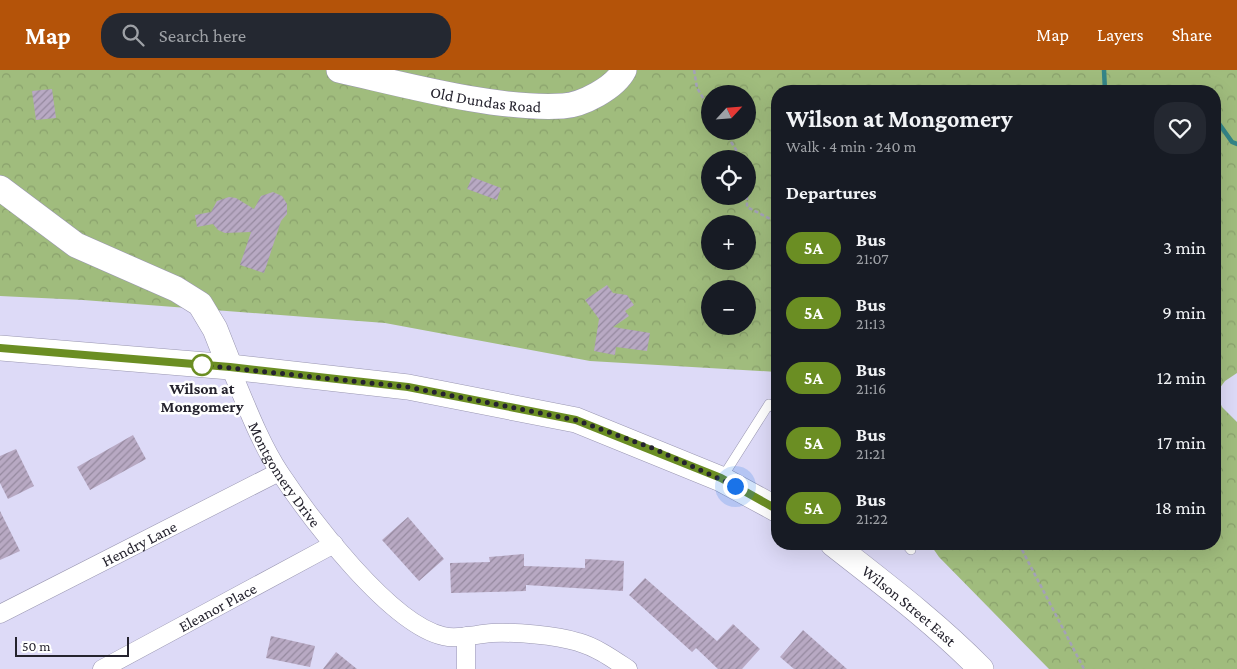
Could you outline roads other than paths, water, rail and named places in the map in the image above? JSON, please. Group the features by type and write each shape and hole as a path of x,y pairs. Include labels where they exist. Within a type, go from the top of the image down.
{"main road":[{"name":"Old Dundas Road","path":"339,70 483,100 565,106 599,95 624,70"},
{"name":"Montgomery Drive","path":"0,188 76,245 176,289 200,304 215,329 230,367"},
{"path":"0,348 230,367 408,387 576,420 721,478 771,506"},
{"name":"Wilson Street East","path":"841,550 909,604 956,644 981,669"}],"street":[{"name":"Montgomery Drive","path":"230,367 244,403 279,472 334,544 383,600 409,621 444,636 493,633 539,636 578,642 612,658 628,669"},
{"name":"Hendry Lane","path":"0,614 279,472"},
{"name":"Eleanor Place","path":"102,669 128,663 334,544"},
{"path":"466,636 466,669"}],"lane":[{"path":"721,478 769,404 771,406"}],"waterway":[{"path":"1104,70 1105,85"},
{"path":"1221,126 1232,142 1237,144"}],"place":[{"name":"Wilson at Mongomery","path":"202,365"}]}
